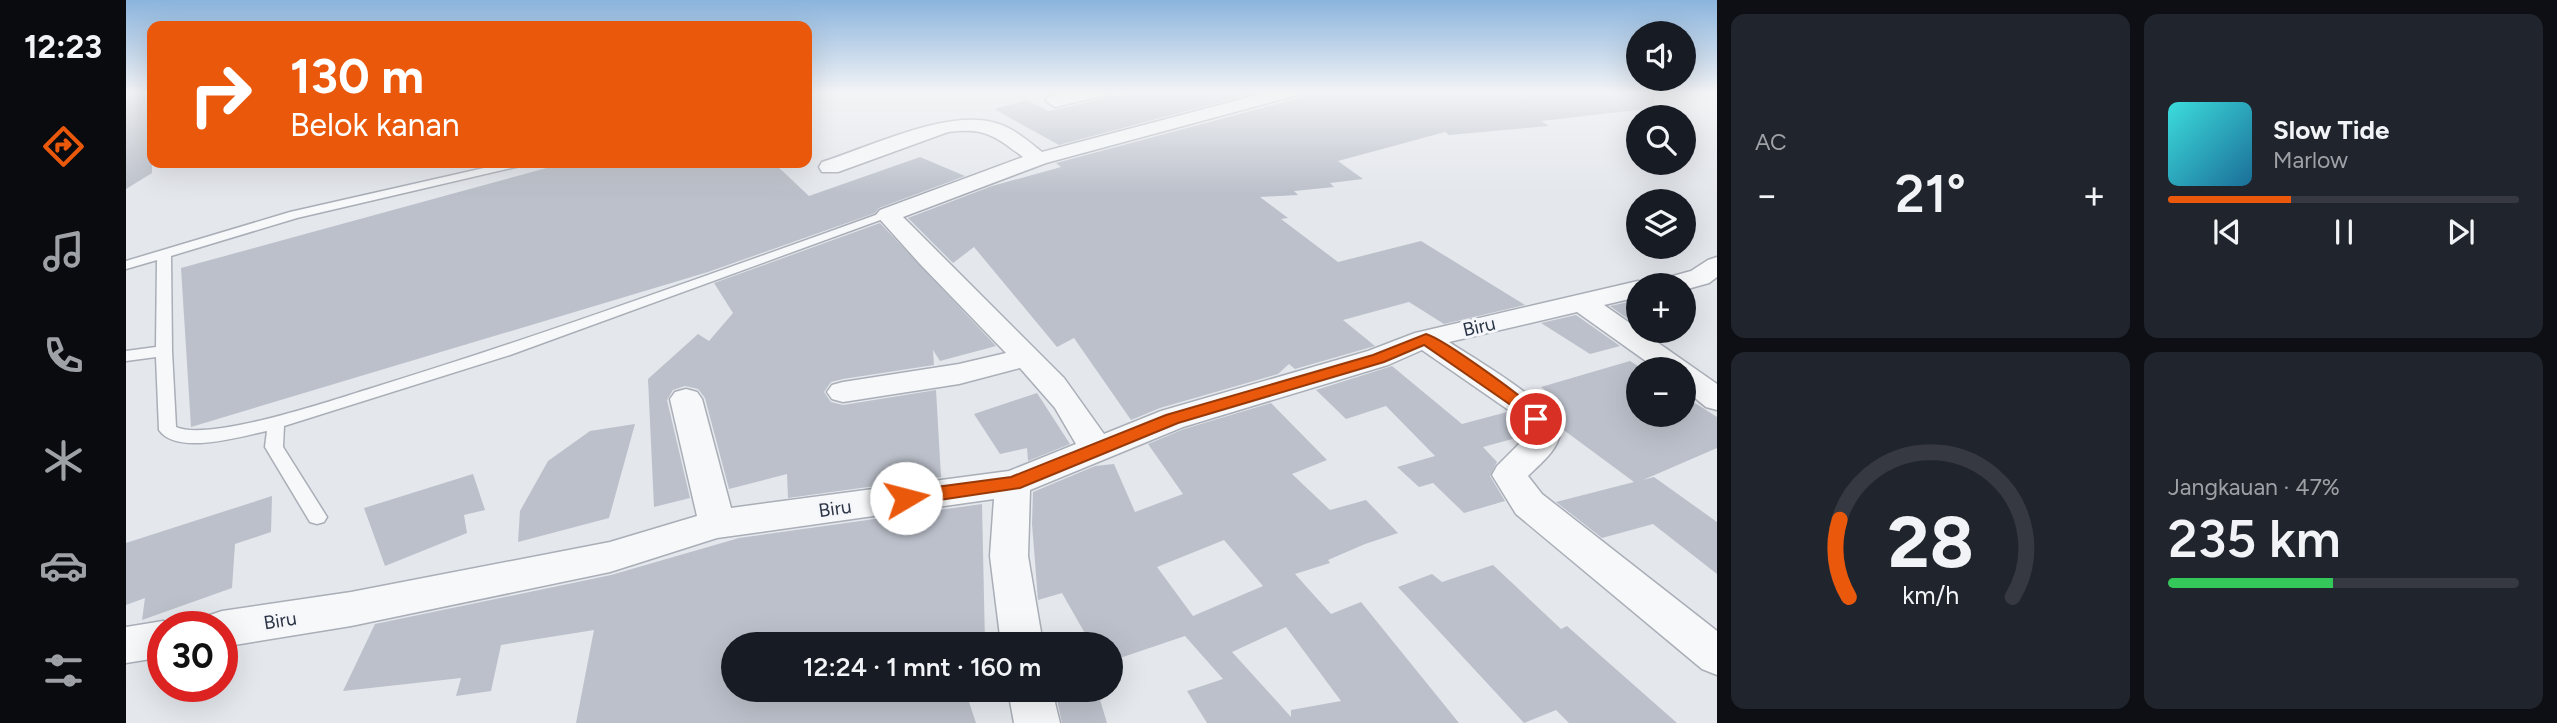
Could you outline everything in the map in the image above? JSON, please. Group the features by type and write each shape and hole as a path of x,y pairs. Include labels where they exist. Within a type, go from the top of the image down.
{"street":[{"path":"830,167 952,126"},
{"path":"981,126 994,127 1039,159"},
{"path":"1095,450 1084,425 1044,374 887,215 1039,159 1147,126"},
{"path":"1696,278 1717,265"},
{"name":"Biru","path":"238,627 351,609 610,557 717,524 1013,484 1172,419 1378,358 1426,339 1626,292"},
{"path":"1583,303 1659,357"},
{"path":"1426,339 1521,404 1544,429 1542,441 1509,475 1528,504 1717,656"},
{"path":"843,392 959,374 1027,357"},
{"path":"1696,383 1717,400"},
{"path":"686,399 717,524"},
{"path":"1013,484 1009,556 1019,632"},
{"path":"126,645 147,642"},
{"path":"1033,702 1037,723"}],"lane":[{"path":"126,265 294,215 498,168"},
{"path":"164,255 164,351 168,430 176,435 204,437 276,422 505,352 887,215"},
{"path":"126,356 164,351"},
{"path":"276,422 274,447 317,517"}],"building":[{"path":"126,126 147,126 147,168 152,168 152,173 126,189"},
{"path":"1024,126 1131,126 1059,145"},
{"path":"1195,126 1549,126 1449,135 1445,132 1338,161 1363,179 1330,183 1334,187 1294,191 1298,195 1260,197 1288,218 1281,219 1338,262 1421,241 1525,305 1444,324 1409,302 1343,320 1375,346 1295,369 1289,364 1278,374 1160,408 1131,420 1074,338 1057,347 974,247 953,263 908,218 992,186 1061,167 1056,163"},
{"path":"920,157 965,176 879,208 875,213 708,272 191,427 181,268 547,168 779,168 809,196"},
{"path":"880,223 996,346 940,361 933,350 934,365 843,379 831,382 824,392 831,402 843,405 936,390 941,477 788,498 787,474 729,489 705,398 698,389 685,386 673,390 667,400 690,498 654,507 648,379 698,334 709,341 733,313 714,283"},
{"path":"1626,303 1626,317 1610,306"},
{"path":"1576,315 1620,346 1590,354 1541,323"},
{"path":"1626,362 1626,427 1696,427 1696,404 1717,417 1717,448 1643,480 1654,477 1717,522 1717,574 1653,524 1602,538 1556,502 1634,482 1561,428 1559,421 1542,403 1557,399 1541,387"},
{"path":"1392,366 1462,424 1507,412 1524,432 1523,436 1483,447 1497,462 1490,476 1505,501 1464,513 1433,483 1419,487 1397,467 1435,456 1386,406 1346,419 1316,390"},
{"path":"1037,393 1070,444 1028,461 1027,448 1000,454 974,414"},
{"path":"1271,403 1327,460 1292,474 1330,510 1366,500 1398,533 1328,560 1330,563 1295,574 1331,614 1361,602 1459,723 1207,723 1187,691 1223,679 1185,636 1123,657 1123,632 1084,632 1062,593 1038,600 1032,524 1033,492 1095,466 1114,464 1135,512 1183,494 1148,444 1184,429","holes":["1224,540 1263,586 1193,616 1157,567","1286,627 1341,701 1291,710 1291,717 1232,652"]},
{"path":"635,424 609,518 518,542 520,511 548,461 590,431"},
{"path":"473,474 485,510 464,515 467,533 385,566 364,508"},
{"path":"272,496 271,532 235,544 232,588 167,611 147,611 147,618 142,620 145,598 126,605 126,543"},
{"path":"982,504 985,632 721,632 721,702 969,702 976,723 576,723 594,630 501,645 491,691 456,696 461,678 343,691 375,624 611,575 739,538"},
{"path":"1493,565 1561,629 1567,626 1677,723 1569,723 1556,710 1524,723 1398,587 1432,574 1442,582"},
{"path":"1058,702 1101,702 1107,723 1062,723"}],"route":[{"path":"906,498 1013,484 1172,419 1378,358 1426,339 1521,404 1536,419"}]}
